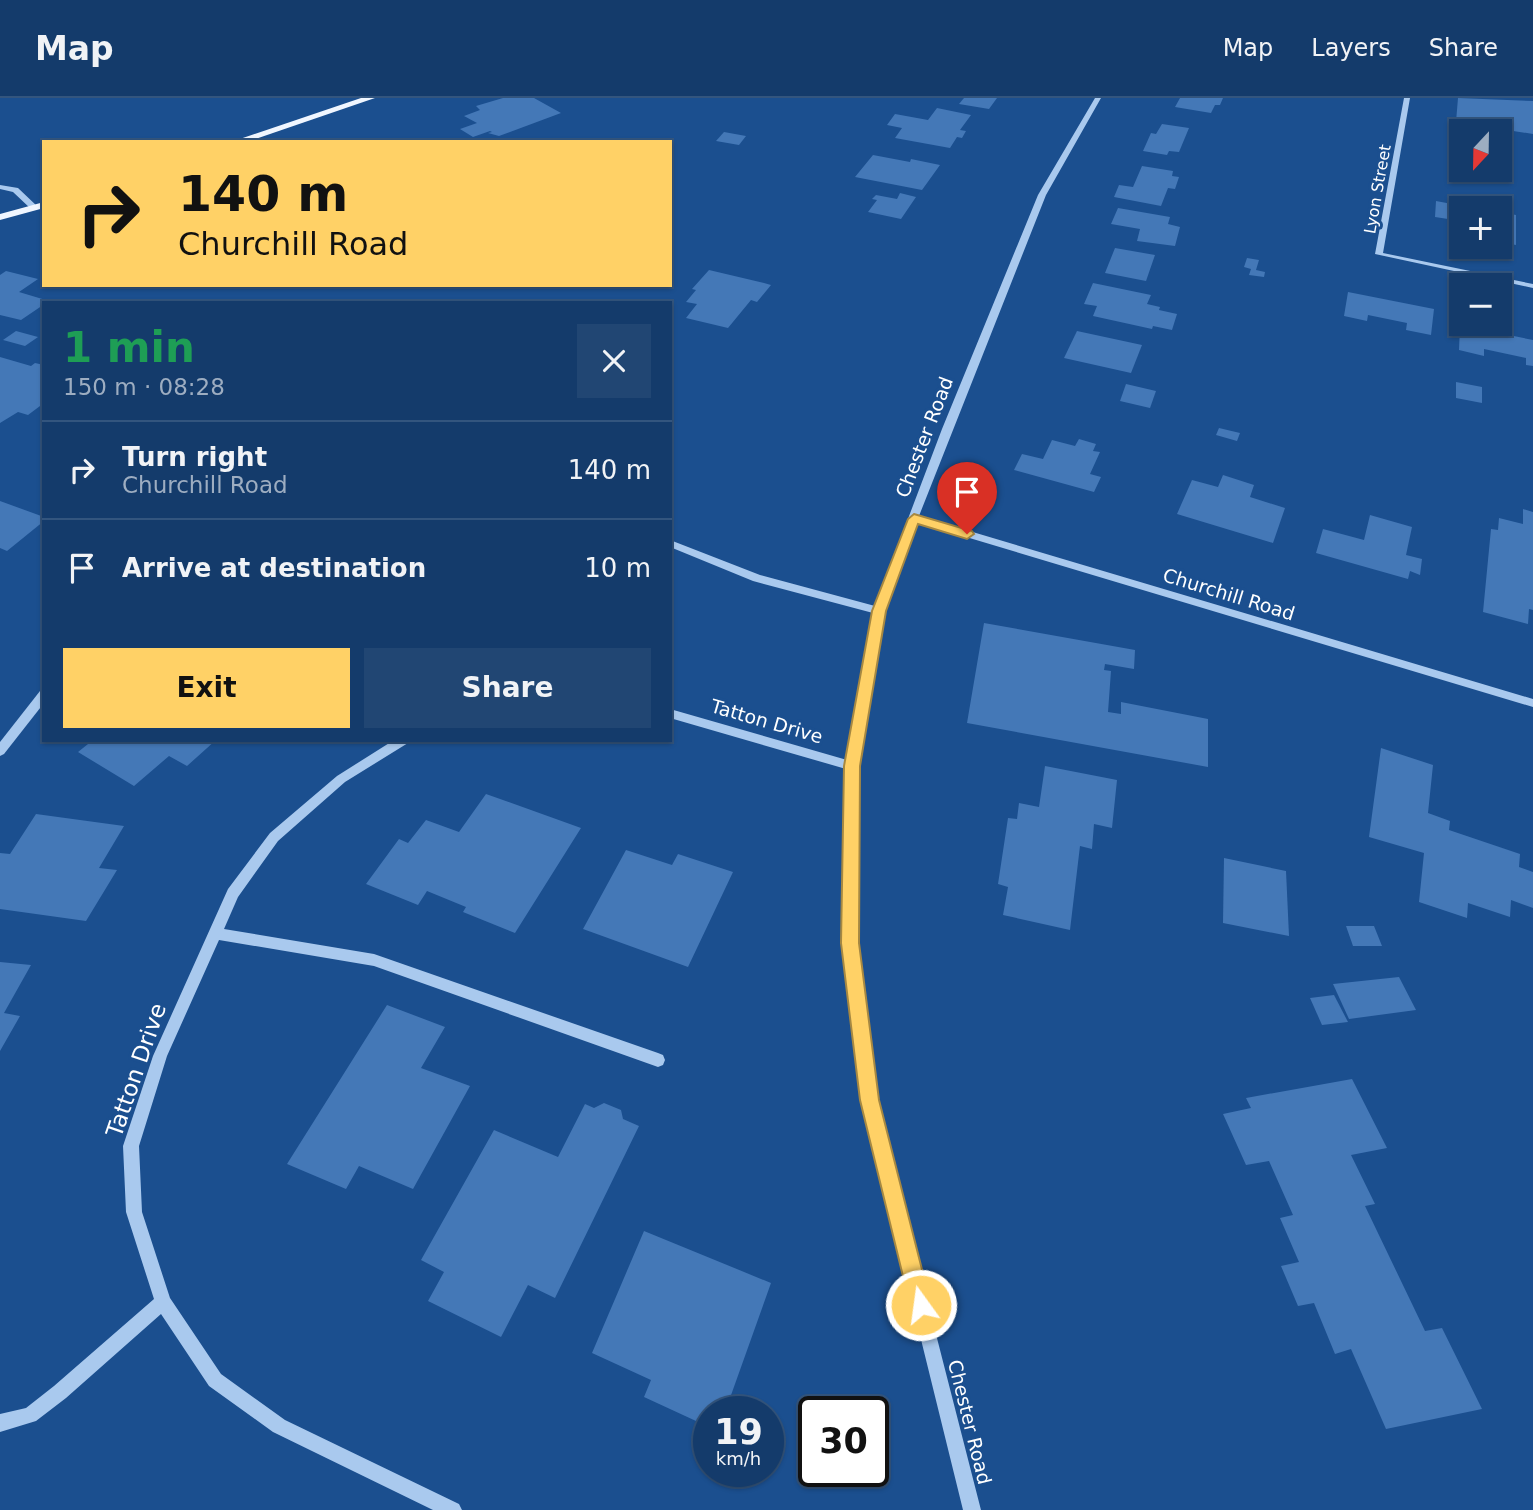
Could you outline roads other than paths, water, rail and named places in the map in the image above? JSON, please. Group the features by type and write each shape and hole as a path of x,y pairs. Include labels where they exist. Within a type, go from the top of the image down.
{"main road":[{"path":"242,140 367,98"},
{"path":"0,218 39,206"}],"street":[{"name":"Chester Road","path":"972,1510 869,1100 850,943 852,766 879,611 947,429 1042,195 1098,98"},
{"name":"Lyon Street","path":"1407,98 1379,254 1533,286"},
{"path":"0,187 15,190 39,206"},
{"name":"Churchill Road","path":"914,519 1533,703"},
{"path":"672,544 757,578 821,598 879,611"},
{"path":"0,751 42,697"},
{"name":"Tatton Drive","path":"672,714 852,766"},
{"name":"Tatton Drive","path":"401,742 341,779 274,837 233,893 160,1056 131,1146 134,1212 163,1302 215,1380 279,1426 453,1510"},
{"path":"214,933 374,960 658,1060"}],"lane":[{"path":"0,1423 30,1415 163,1302"}]}
